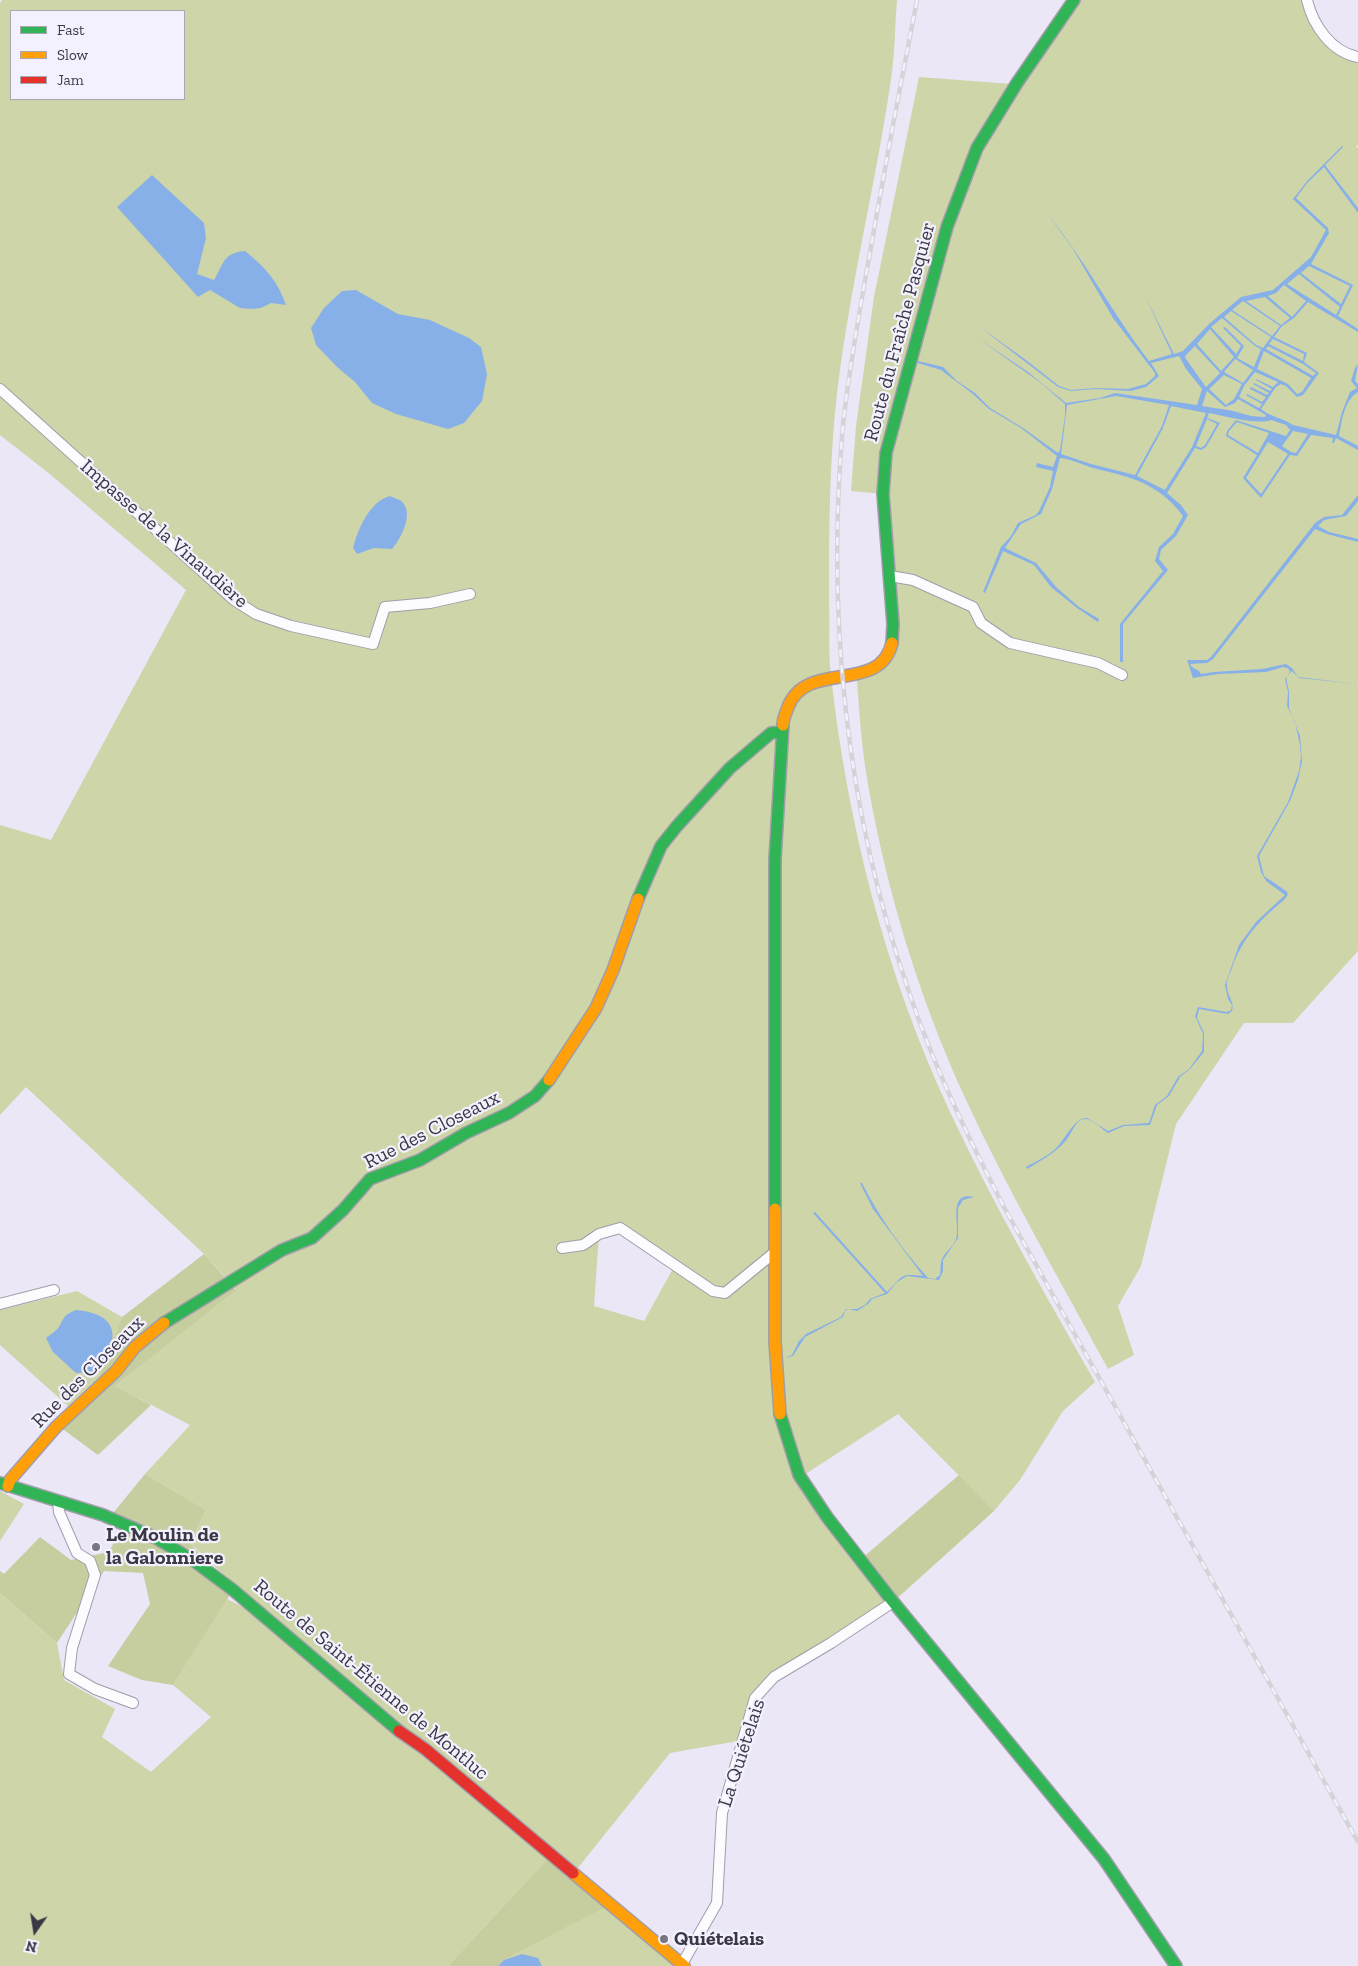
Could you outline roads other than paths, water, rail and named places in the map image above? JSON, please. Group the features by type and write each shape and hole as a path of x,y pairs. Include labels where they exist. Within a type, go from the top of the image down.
{"main road":[{"name":"Route du Fraîche Pasquier","path":"1074,0 1017,83 977,148 947,227 886,453 883,494 893,630 889,653 874,669 859,674 812,681 795,693 784,712 781,732 775,868 776,1361 780,1419 799,1475 826,1517 893,1602 1104,1859 1176,1966"},
{"name":"Rue des Closeaux","path":"4,1484 10,1480 56,1427 89,1398 116,1371 135,1347 155,1329 282,1250 312,1238 344,1210 370,1179 420,1160 466,1132 509,1113 535,1096 547,1083 596,1008 613,970 632,914 661,846 682,819 730,768 771,733 781,732"},
{"name":"Route de Saint-Étienne de Montluc","path":"4,1484 103,1515 156,1538 194,1561 233,1590 406,1737 425,1749 683,1965"}],"street":[{"path":"1307,0 1320,32 1349,55 1358,57"},
{"name":"Impasse de la Vinaudière","path":"0,389 234,600 256,614 291,626 373,644 385,607 430,603 470,594"},
{"path":"890,576 913,580 973,608 981,623 1010,643 1098,663 1122,675"},
{"path":"562,1248 584,1245 599,1234 620,1228 713,1290 725,1293 775,1252"},
{"path":"0,1304 54,1290"},
{"path":"58,1501 59,1512 77,1553 90,1562 95,1575 72,1648 69,1674 95,1689 133,1703"},
{"name":"La Quiételais","path":"683,1965 717,1903 722,1813 755,1698 774,1677 831,1643 893,1602"}],"water":[{"path":"1343,147 1325,165 1358,208 1358,213 1324,167 1308,182 1296,198 1328,228 1329,233 1311,264 1353,285 1338,316 1358,329 1358,332 1308,302 1294,318 1282,326 1274,337 1307,353 1304,362 1319,373 1303,395 1297,397 1286,386 1281,384 1276,387 1261,409 1293,425 1336,435 1350,392 1357,388 1351,381 1358,364 1355,381 1358,384 1358,392 1347,405 1339,436 1358,446 1358,450 1336,438 1334,443 1332,443 1333,438 1311,435 1297,456 1290,455 1261,498 1243,478 1257,455 1226,436 1227,431 1236,420 1286,436 1290,430 1286,425 1271,420 1250,421 1209,413 1207,418 1220,423 1206,447 1201,450 1195,448 1167,493 1181,505 1188,515 1176,536 1161,550 1159,559 1168,570 1123,624 1123,662 1120,662 1120,624 1163,571 1155,561 1159,547 1173,534 1183,516 1164,496 1143,483 1132,478 1060,458 1052,489 1041,514 1021,524 1005,548 1036,563 1057,588 1079,607 1099,619 1098,622 1051,587 1034,565 1003,551 985,593 983,592 1001,547 1011,536 1018,523 1036,515 1050,487 1053,471 1036,467 1037,463 1053,467 1057,456 1021,428 989,409 973,394 941,370 918,363 918,361 943,367 990,408 1023,428 1058,453 1065,416 1065,404 1041,383 976,337 1028,372 1066,403 1100,398 1115,393 1197,405 1202,389 1186,369 1179,356 1151,363 1159,376 1146,387 1131,391 1096,389 1071,391 1058,387 980,327 1059,386 1071,390 1096,388 1128,389 1146,384 1155,376 1155,373 1113,318 1073,249 1047,213 1074,249 1149,361 1172,354 1145,296 1174,354 1183,351 1209,324 1241,297 1273,290 1311,257 1326,230 1293,199 1308,180","holes":["1309,266 1350,286 1341,304 1301,273","1299,274 1340,307 1336,315 1287,284","1284,285 1306,301 1292,317 1268,296 1276,293","1265,297 1290,318 1281,325 1246,301","1243,301 1280,326 1272,336 1232,310","1231,311 1271,337 1263,348 1256,345 1224,317","1222,318 1261,349 1254,367 1237,358 1244,346 1225,327 1223,328 1241,346 1236,354 1211,327","1210,329 1234,357 1221,371 1197,344","1273,339 1304,354 1303,361 1269,344","1195,346 1220,373 1206,387 1185,356","1268,346 1316,373 1313,376 1266,349","1264,351 1311,378 1302,392 1297,394 1288,384 1257,369","1235,359 1253,370 1243,383 1224,372","1255,372 1278,382 1273,387 1256,379 1272,389 1270,391 1253,384 1269,393 1267,395 1251,387 1250,389 1266,397 1262,402 1246,395 1262,404 1259,408 1239,397 1244,386","1224,375 1242,384 1234,399 1226,405 1209,389","1207,391 1225,407 1235,403 1238,399 1266,415 1265,417 1256,416 1202,406","1116,396 1169,405 1162,426 1135,475 1061,454 1067,405","1171,406 1206,413 1192,447 1165,490 1137,476 1163,428","1207,419 1217,424 1205,445 1201,448 1196,446","1237,422 1269,433 1258,453 1228,435","1293,431 1308,434 1296,453 1282,446","1268,442 1288,454 1261,494 1246,478"]},
{"path":"152,175 204,223 206,238 197,274 214,280 228,257 245,251 270,275 283,296 286,305 271,303 261,308 240,308 210,290 198,297 117,207"},
{"path":"356,290 398,314 430,320 469,338 481,347 487,374 482,401 464,423 448,429 396,414 372,403 355,382 337,367 316,345 311,328 324,308 342,291"},
{"path":"1358,495 1358,501 1346,516 1324,520 1318,526 1329,532 1358,539 1358,542 1315,529 1213,659 1207,663 1190,664 1201,674 1262,669 1286,664 1292,668 1298,677 1292,671 1288,675 1290,672 1288,668 1283,667 1266,672 1218,674 1193,678 1187,660 1207,660 1211,657 1315,523 1324,517 1342,515"},
{"path":"390,496 401,501 407,512 405,525 399,539 392,549 374,548 357,554 353,548 366,517 376,504"},
{"path":"1286,677 1289,692 1289,708 1293,717 1287,706"},
{"path":"1298,677 1358,684 1299,678"},
{"path":"1296,725 1300,736 1302,761 1298,780 1290,801 1259,856 1264,876 1288,894 1253,930 1241,947 1228,977 1228,993 1232,1005 1228,999 1225,985 1239,945 1256,922 1285,895 1266,881 1261,872 1257,856 1288,802 1299,771 1301,757"},
{"path":"1232,1005 1233,1008 1228,1014 1199,1009 1197,1018 1204,1033 1204,1052 1190,1069 1180,1077 1169,1096 1157,1105 1150,1125 1124,1126 1108,1133 1098,1125 1108,1131 1123,1125 1149,1123 1155,1105 1167,1096 1178,1077 1189,1069 1202,1051 1203,1034 1195,1016 1198,1007 1227,1012 1231,1010"},
{"path":"1087,1118 1095,1123 1085,1119 1079,1121 1059,1148 1027,1169 1026,1167 1054,1150 1078,1121"},
{"path":"860,1183 862,1183 883,1220 909,1256 928,1278 935,1279 940,1275 942,1259 956,1239 957,1204 965,1196 974,1197 963,1200 958,1208 958,1238 943,1260 943,1271 939,1280 907,1276 897,1282 902,1277 909,1275 923,1276 873,1209"},
{"path":"815,1212 887,1292 897,1282 887,1294 872,1299 868,1304 857,1311 848,1309 857,1309 865,1305 870,1299 885,1293 813,1213"},
{"path":"846,1309 848,1309 843,1317 805,1337 793,1356 785,1358 792,1355 799,1341 806,1334 841,1317"},
{"path":"76,1310 94,1313 107,1321 111,1327 113,1334 112,1342 107,1354 94,1372 76,1373 53,1352 46,1338 58,1328 67,1315"},
{"path":"522,1954 538,1958 542,1966 498,1966 504,1960"}],"railway":[{"path":"917,0 854,342 843,425 838,497 837,569 840,641 846,712 856,783 870,854 887,923 929,1048 978,1156 1005,1209 1358,1842"}],"place":[{"name":"Le Moulin de la Galonniere","path":"96,1547"},
{"name":"Quiételais","path":"664,1939"}]}
